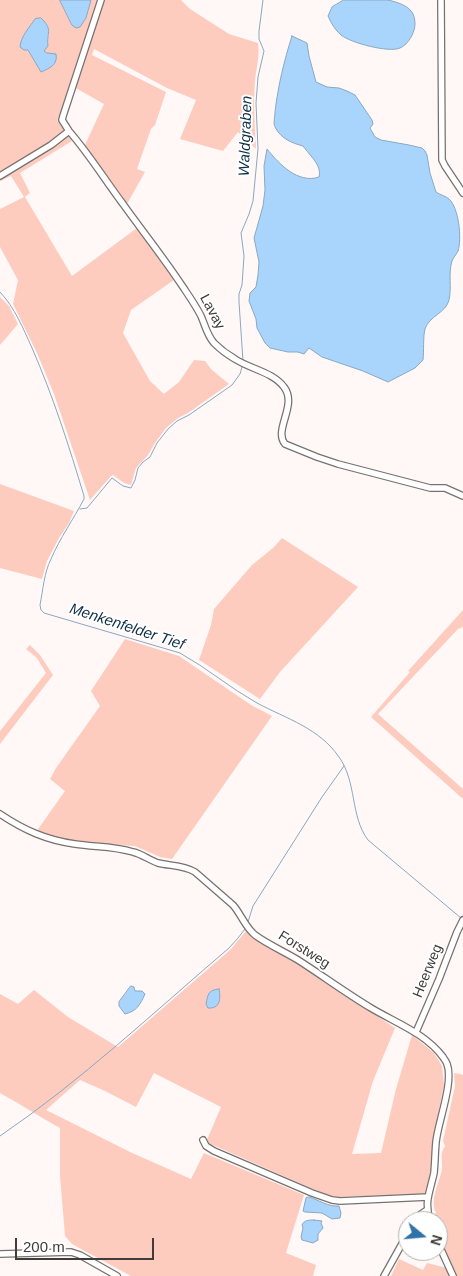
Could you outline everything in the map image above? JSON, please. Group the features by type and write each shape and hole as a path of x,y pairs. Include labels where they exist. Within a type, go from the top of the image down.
{"street":[{"name":"Lavay","path":"101,0 62,120 176,276 194,303 206,330 214,342 236,360 277,380 286,388 289,399 281,434 285,444 338,464 430,488 445,488 463,496"},
{"path":"441,0 442,160 463,192"},
{"path":"0,176 51,145 69,131"},
{"name":"Forstweg","path":"0,814 20,827 57,841 124,850 141,855 154,862 188,868 233,905 256,936 285,952 369,1007 416,1032 434,1046 447,1064 448,1076 446,1096 436,1142 434,1170 427,1210"},
{"name":"Heerweg","path":"416,1032 462,922"},
{"path":"203,1140 206,1146 214,1151 332,1200 428,1197"},
{"path":"384,1276 398,1251"},
{"path":"0,1254 70,1252 80,1255 117,1276"},
{"path":"446,1261 453,1276"}],"shaded area":[{"path":"0,0 60,0 72,25 86,18 91,0 181,0 190,9 229,34 258,43 254,99 256,149 238,132 223,151 180,139 196,100 167,88 94,49 92,55 166,92 137,169 145,172 127,204 84,147 104,104 74,87 62,121 64,130 72,141 20,173 30,193 25,197 72,276 137,228 174,280 131,310 123,333 150,381 164,394 179,382 194,360 205,361 211,369 229,384 166,428 148,455 136,468 131,485 124,483 113,475 90,500 54,394 37,353 13,304 18,280 0,247 0,209 24,197 11,176 0,181","holes":["35,19 47,24 49,34 44,51 47,53 41,71 21,42"]},
{"path":"0,297 9,306 18,324 0,345"},
{"path":"0,484 74,511 47,561 42,579 0,568"},
{"path":"282,538 358,587 280,672 260,699 199,660 211,625 214,609 252,565"},
{"path":"463,610 463,627 458,629 378,714 463,789 463,799 371,717 410,672 408,671"},
{"path":"125,639 179,656 251,705 272,716 172,859 160,857 135,846 58,839 36,832 65,791 50,779 100,706 91,691"},
{"path":"30,645 40,655 53,675 0,744 0,731 46,673 37,658 26,649"},
{"path":"246,931 258,941 311,972 395,1028 373,1081 352,1154 381,1153 396,1089 412,1035 434,1053 442,1066 444,1085 433,1139 432,1168 425,1194 329,1196 206,1142 221,1107 154,1073 136,1107 80,1080 46,1110 130,1152 191,1179 204,1153 304,1195 286,1253 316,1265 313,1276 131,1276 72,1244 65,1236 60,1176 60,1128 0,1093 0,994 18,1004 34,990 68,1017 118,1047 230,950"},
{"path":"454,1073 463,1075 463,1276 456,1276 448,1261 448,1211 435,1211 434,1208 434,1197 442,1169 442,1155 445,1146 443,1141 455,1086"},
{"path":"398,1261 403,1261 423,1270 427,1263 447,1268 451,1276 391,1276"}],"water":[{"path":"60,0 91,0 86,18 80,27 76,28 72,25"},
{"path":"344,0 387,0 403,5 411,11 414,17 415,28 411,38 403,47 388,49 370,46 346,38 337,31 328,16 332,7"},
{"path":"41,18 49,32 48,46 44,51 56,54 56,61 53,66 41,72 28,50 20,47 24,36 35,19"},
{"path":"292,36 307,43 316,82 327,87 339,88 355,95 372,120 373,124 370,128 375,137 381,140 422,148 425,151 436,192 449,199 457,216 460,232 459,246 452,260 449,300 445,308 430,321 425,329 423,360 415,368 388,382 322,357 309,348 304,354 270,348 257,328 256,319 249,301 250,293 256,287 258,275 259,262 254,238 263,206 265,190 264,166 267,149 277,161 296,175 304,178 319,177 319,168 303,146 291,142 284,137 277,131 274,125 280,83"},
{"path":"131,986 134,987 135,991 142,991 145,994 138,1007 125,1014 119,1006 119,1002"},
{"path":"219,989 219,1003 215,1007 208,1008 206,1004 209,993"},
{"path":"309,1197 327,1204 339,1206 340,1218 332,1219 322,1213 303,1211 306,1198"},
{"path":"314,1220 322,1221 323,1228 318,1234 318,1240 313,1243 302,1240 303,1223"}],"waterway":[{"name":"Waldgraben","path":"243,361 239,302 244,256 241,233 253,201 258,149 256,103 258,77 264,51 259,39 263,0"},
{"name":"Menkenfelder Tief","path":"0,292 18,318 40,366 84,496 49,564 45,576 40,605 41,610 44,613 180,653 257,703 312,731 331,747 345,767 349,777 358,820 368,840 461,918"},
{"name":"Waldgraben","path":"80,509 87,508 112,478 123,486 131,488 138,468 150,457 157,443 168,429 232,385 240,374 242,367"},
{"path":"248,922 253,906 322,797 344,766"},
{"path":"0,1136 30,1115 117,1045 229,948 245,929"}]}
